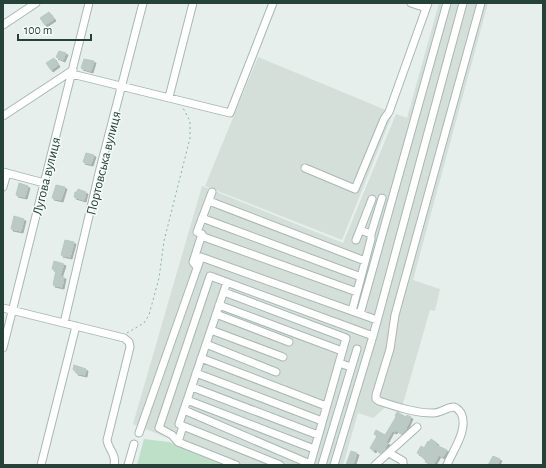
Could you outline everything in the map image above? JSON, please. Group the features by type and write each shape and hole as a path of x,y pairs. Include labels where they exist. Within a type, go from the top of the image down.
{"street":[{"path":"3,25 36,3"},
{"name":"Лугова вулиця","path":"3,348 89,3"},
{"name":"Портовська вулиця","path":"64,323 99,173 144,3"},
{"path":"169,97 193,3"},
{"path":"3,116 73,72 230,113 273,3"},
{"path":"305,168 355,189 393,101 427,5 411,3"},
{"path":"360,314 448,3"},
{"path":"334,465 373,336 463,3"},
{"path":"448,465 463,427 462,417 459,410 452,408 439,413 417,412 379,401 376,399 376,395 390,349 392,326 396,308 481,3"},
{"path":"3,187 5,172 44,183"},
{"path":"212,192 197,232 202,234 201,236 357,292"},
{"path":"356,240 372,198"},
{"path":"352,311 371,240 370,234 382,198"},
{"path":"209,201 365,261"},
{"path":"202,218 361,277"},
{"path":"360,230 370,234"},
{"path":"197,268 193,262 201,236"},
{"path":"139,434 200,259 203,256 377,320"},
{"path":"236,465 178,442 172,435 159,428 210,276 373,336"},
{"path":"227,282 179,424 280,465"},
{"path":"184,410 310,464 346,338 224,292"},
{"path":"219,305 342,351"},
{"path":"3,308 127,340 130,347 107,440 107,444 115,458 114,465"},
{"path":"216,314 289,342"},
{"path":"41,465 76,326"},
{"path":"211,330 283,357"},
{"path":"206,344 276,372"},
{"path":"322,465 357,349"},
{"path":"201,358 326,406"},
{"path":"339,363 351,367"},
{"path":"196,373 322,421"},
{"path":"192,387 318,437 328,443"},
{"path":"187,400 314,449"},
{"path":"178,442 183,426"},
{"path":"375,465 417,427"},
{"path":"128,465 134,444"},
{"path":"326,453 337,456"},
{"path":"389,453 403,461 404,465"}],"path":[{"path":"127,340 127,333 144,323 149,315 159,278 164,242 190,138 190,121 177,99"}],"shaded area":[{"path":"439,3 488,3 413,280 440,289 435,311 430,310 402,407 390,403 373,418 358,413 343,465 236,465 133,424 202,186 343,243 396,114 407,118"},
{"path":"258,57 393,113 342,240 205,186"}],"green space":[{"path":"144,439 169,442 228,465 137,465"}],"building":[{"path":"49,12 54,19 45,25 40,18"},
{"path":"59,51 66,53 63,60 56,57"},
{"path":"54,58 58,65 51,70 46,63"},
{"path":"84,59 94,61 91,71 81,68"},
{"path":"86,153 94,155 91,164 83,162"},
{"path":"19,183 28,186 25,197 16,195"},
{"path":"56,185 65,187 61,200 52,198"},
{"path":"78,189 86,192 84,200 74,197 75,192 77,192"},
{"path":"14,216 24,219 21,231 11,229"},
{"path":"65,240 74,242 70,257 61,255"},
{"path":"54,261 64,264 60,276 64,277 62,287 53,285 56,270 52,269"},
{"path":"74,365 86,369 85,375 76,373 76,370 73,370"},
{"path":"397,412 406,417 407,415 411,417 405,431 402,434 396,430 395,432 392,431 386,442 388,443 385,448 386,449 381,453 375,449 374,451 370,448 377,436 374,434 376,430 385,435 396,417"},
{"path":"431,439 437,443 436,445 447,450 443,457 439,455 433,465 425,462 426,461 422,456 417,453 421,446 424,448"},
{"path":"351,451 357,453 353,465 346,465"},
{"path":"493,456 500,459 497,465 488,465"}]}
